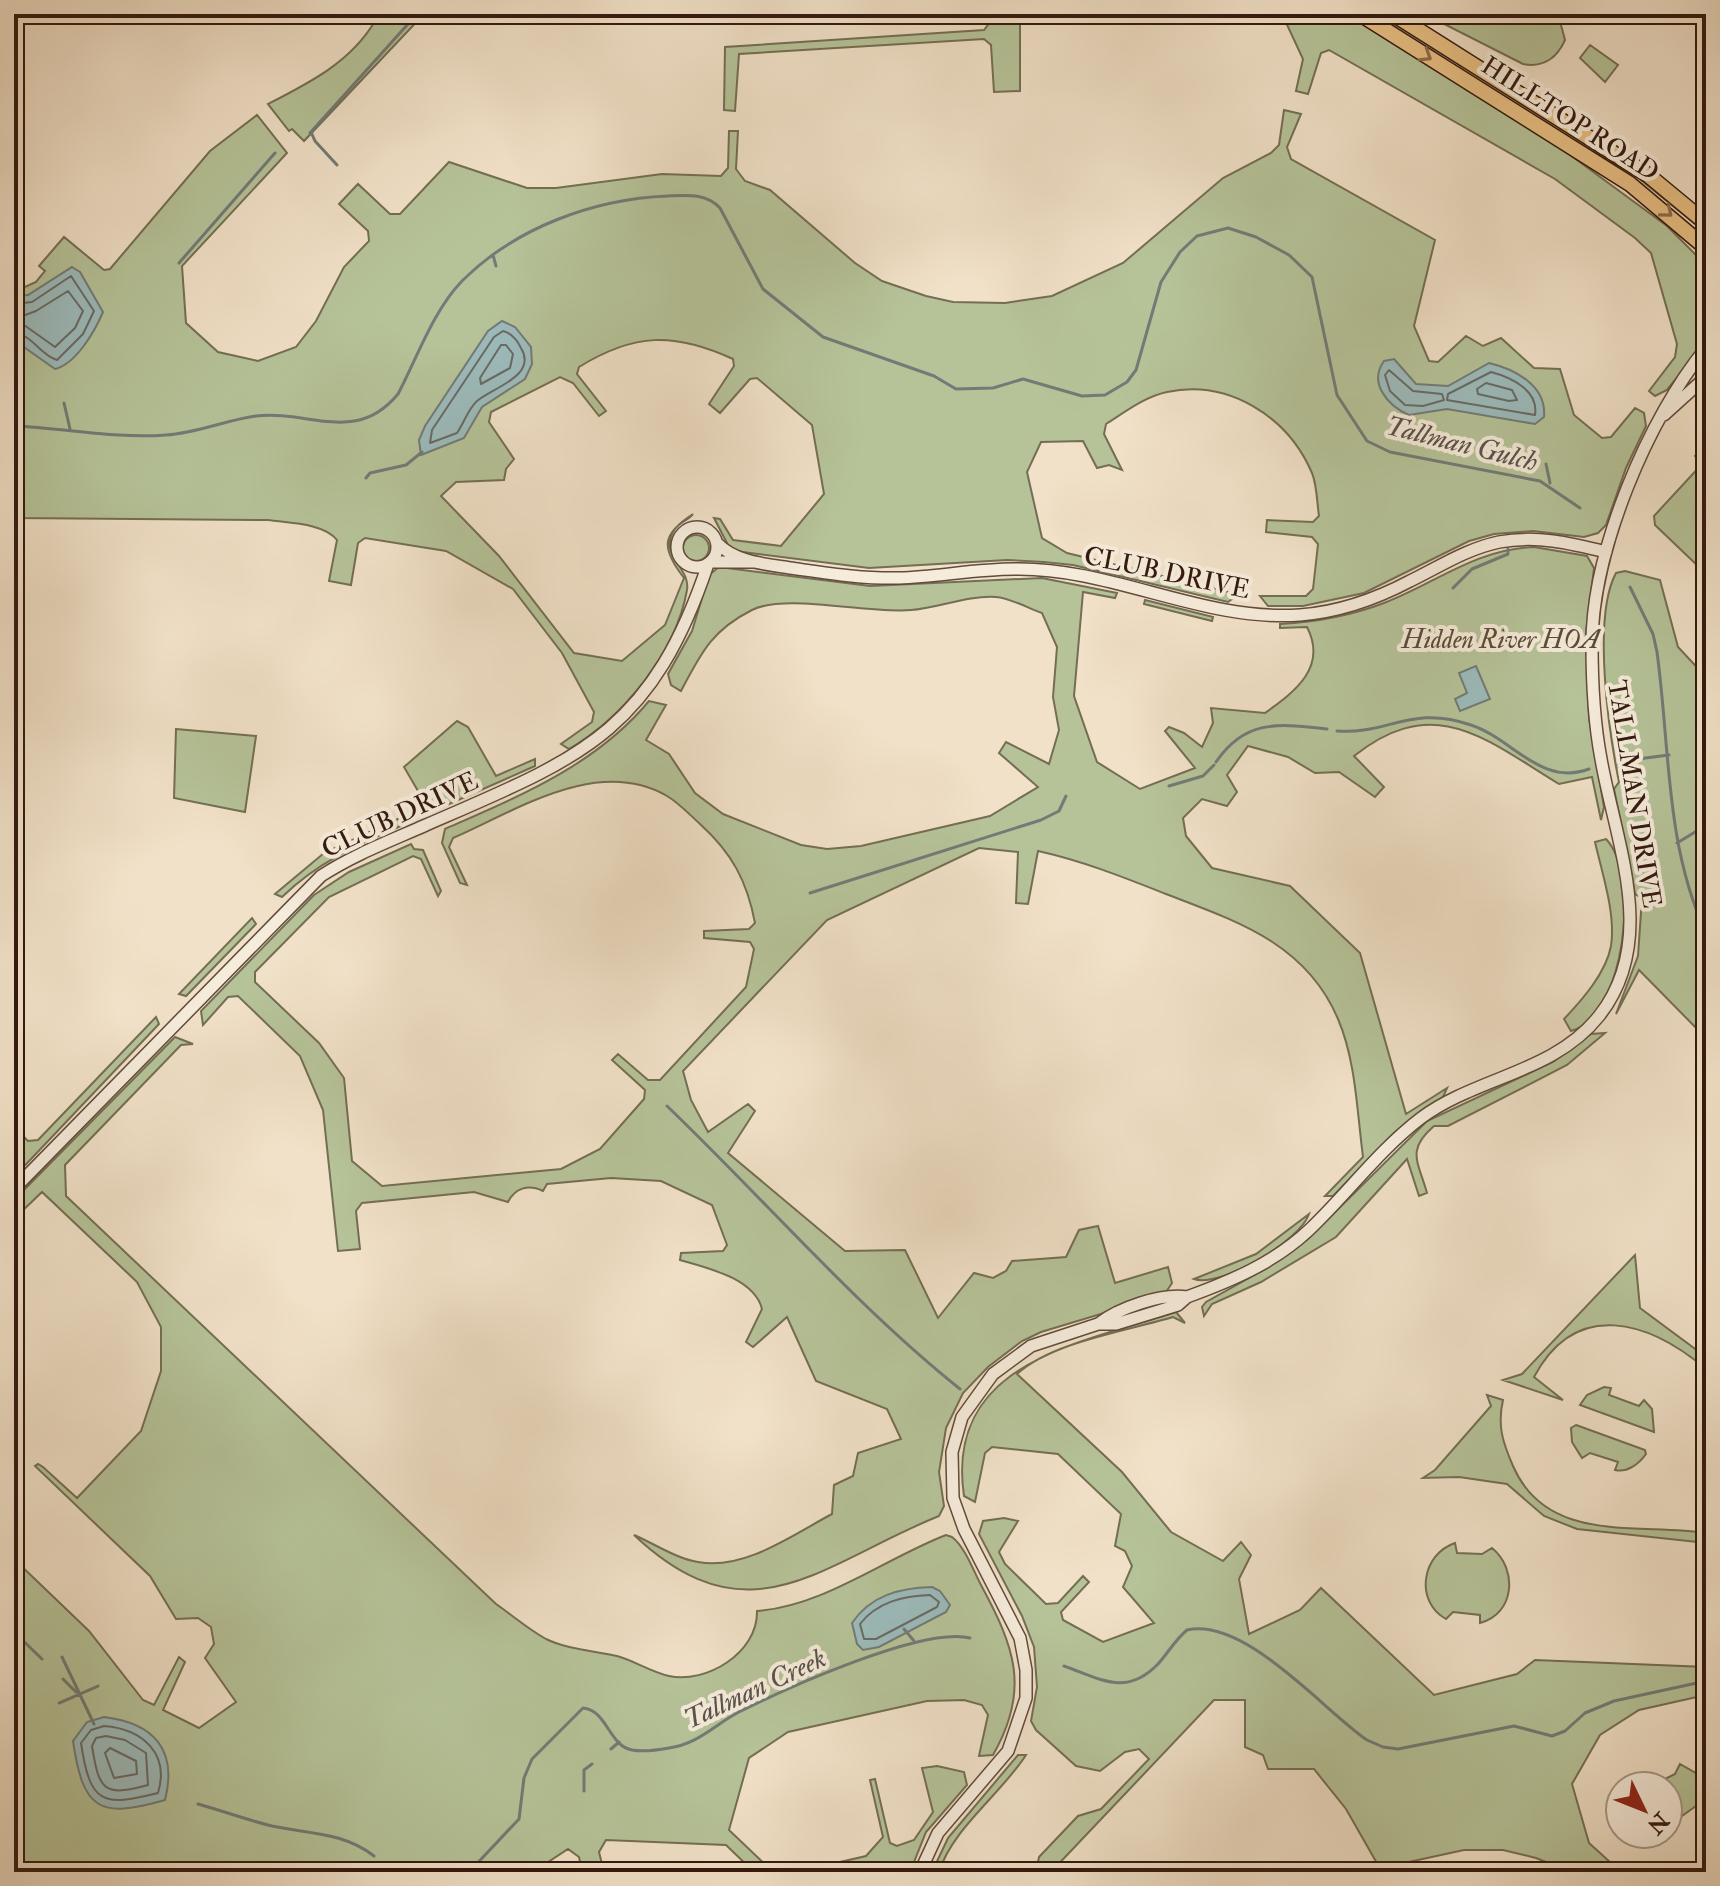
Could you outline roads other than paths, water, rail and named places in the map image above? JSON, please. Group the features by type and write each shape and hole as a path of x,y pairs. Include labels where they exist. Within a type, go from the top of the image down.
{"main road":[{"name":"HILLTOP ROAD","path":"1360,14 1630,184 1706,248"},
{"name":"HILLTOP ROAD","path":"1393,14 1648,175 1706,223"}],"street":[{"name":"TALLMAN DRIVE","path":"920,1872 938,1833 1008,1751 1026,1698 1026,1670 1020,1638 955,1509 950,1476 954,1438 973,1400 1009,1360 1048,1338 1098,1324 1116,1324 1178,1305 1187,1297 1241,1275 1285,1250 1419,1119 1454,1099 1562,1050 1594,1021 1613,995 1626,964 1632,921 1600,758 1594,699 1593,622 1606,552 1638,462 1664,415 1669,397 1706,348"},
{"name":"TALLMAN DRIVE","path":"1664,415 1706,377"},
{"path":"686,564 697,567 710,563 717,543 705,529 687,530 680,536 677,549 696,592"},
{"name":"CLUB DRIVE","path":"14,1189 321,876 358,856 557,767 603,736 634,706 661,671 710,563 753,562 873,577 1035,569 1080,576 1232,612 1283,615 1319,612 1366,601 1465,553 1499,542 1548,539 1606,552"},
{"name":"CLUB DRIVE","path":"717,543 730,553 753,562"}],"water":[{"path":"72,267 80,272 103,312 77,354 55,369 14,340 14,296 28,295"},
{"path":"502,321 515,327 531,347 532,364 525,379 482,407 464,438 421,455 419,440 425,426 488,331"},
{"path":"1394,359 1416,384 1448,386 1489,363 1509,369 1535,387 1544,406 1544,417 1535,424 1447,409 1409,415 1388,400 1379,385 1378,377 1384,361"},
{"path":"1476,666 1490,699 1460,711 1455,699 1467,693 1459,673"},
{"path":"932,1587 940,1591 950,1605 946,1612 879,1647 863,1650 857,1644 852,1623 868,1606 898,1591"},
{"path":"104,1717 136,1725 158,1742 168,1766 165,1800 143,1806 110,1808 98,1804 89,1795 82,1782 73,1741 87,1722"}],"waterway":[{"path":"310,133 417,14"},
{"path":"311,132 315,141 337,165"},
{"path":"179,263 275,153"},
{"name":"Tallman Gulch","path":"14,426 147,436 189,432 256,416 276,415 332,422 366,418 398,394 434,320 452,293 483,262 506,246 584,210 640,198 689,195 702,197 720,208 763,289 823,337 934,376 956,389 993,388 1023,379 1082,396 1105,395 1127,382 1136,370 1161,282 1180,252 1197,236 1228,228 1256,237 1289,255 1312,277 1337,395 1367,441 1390,452 1540,481 1580,508"},
{"path":"493,255 496,266"},
{"path":"64,403 70,429"},
{"path":"366,478 370,473 406,465 422,452"},
{"path":"1546,464 1550,483"},
{"path":"1453,588 1472,569 1508,554"},
{"name":"Tallman Gulch","path":"1630,587 1653,634 1657,652 1676,830 1693,900 1706,933"},
{"path":"1337,731 1371,729 1416,719 1450,719 1486,732 1542,767 1572,773 1589,769"},
{"path":"1216,762 1239,738 1265,727 1327,729"},
{"path":"1622,761 1669,755"},
{"path":"1169,786 1203,776 1214,765"},
{"path":"810,893 1041,820 1059,811 1066,796"},
{"path":"1677,843 1705,826"},
{"path":"667,1106 883,1322 960,1389"},
{"path":"904,1629 914,1641"},
{"name":"Tallman Creek","path":"1064,1666 1102,1680 1124,1683 1146,1674 1158,1664 1187,1630 1210,1630 1233,1637 1258,1651 1367,1740 1398,1749 1514,1726 1552,1736 1565,1731 1585,1713 1614,1701 1706,1681"},
{"path":"14,1632 42,1659"},
{"name":"Tallman Creek","path":"469,1872 519,1819 524,1778 532,1759 583,1708 598,1715 624,1747 641,1751 669,1748 697,1738 760,1702 854,1662 921,1641 970,1638"},
{"path":"62,1657 94,1724"},
{"path":"63,1679 76,1692"},
{"path":"59,1703 98,1686"},
{"path":"611,1749 619,1742"},
{"path":"584,1791 584,1770 592,1764"},
{"path":"198,1804 272,1826 338,1838 374,1856"},
{"path":"382,1866 387,1872"},
{"name":"Tallman Creek","path":"114,1872 135,1872"}],"park label":[{"name":"Hidden River HOA","path":"1501,640"}]}
